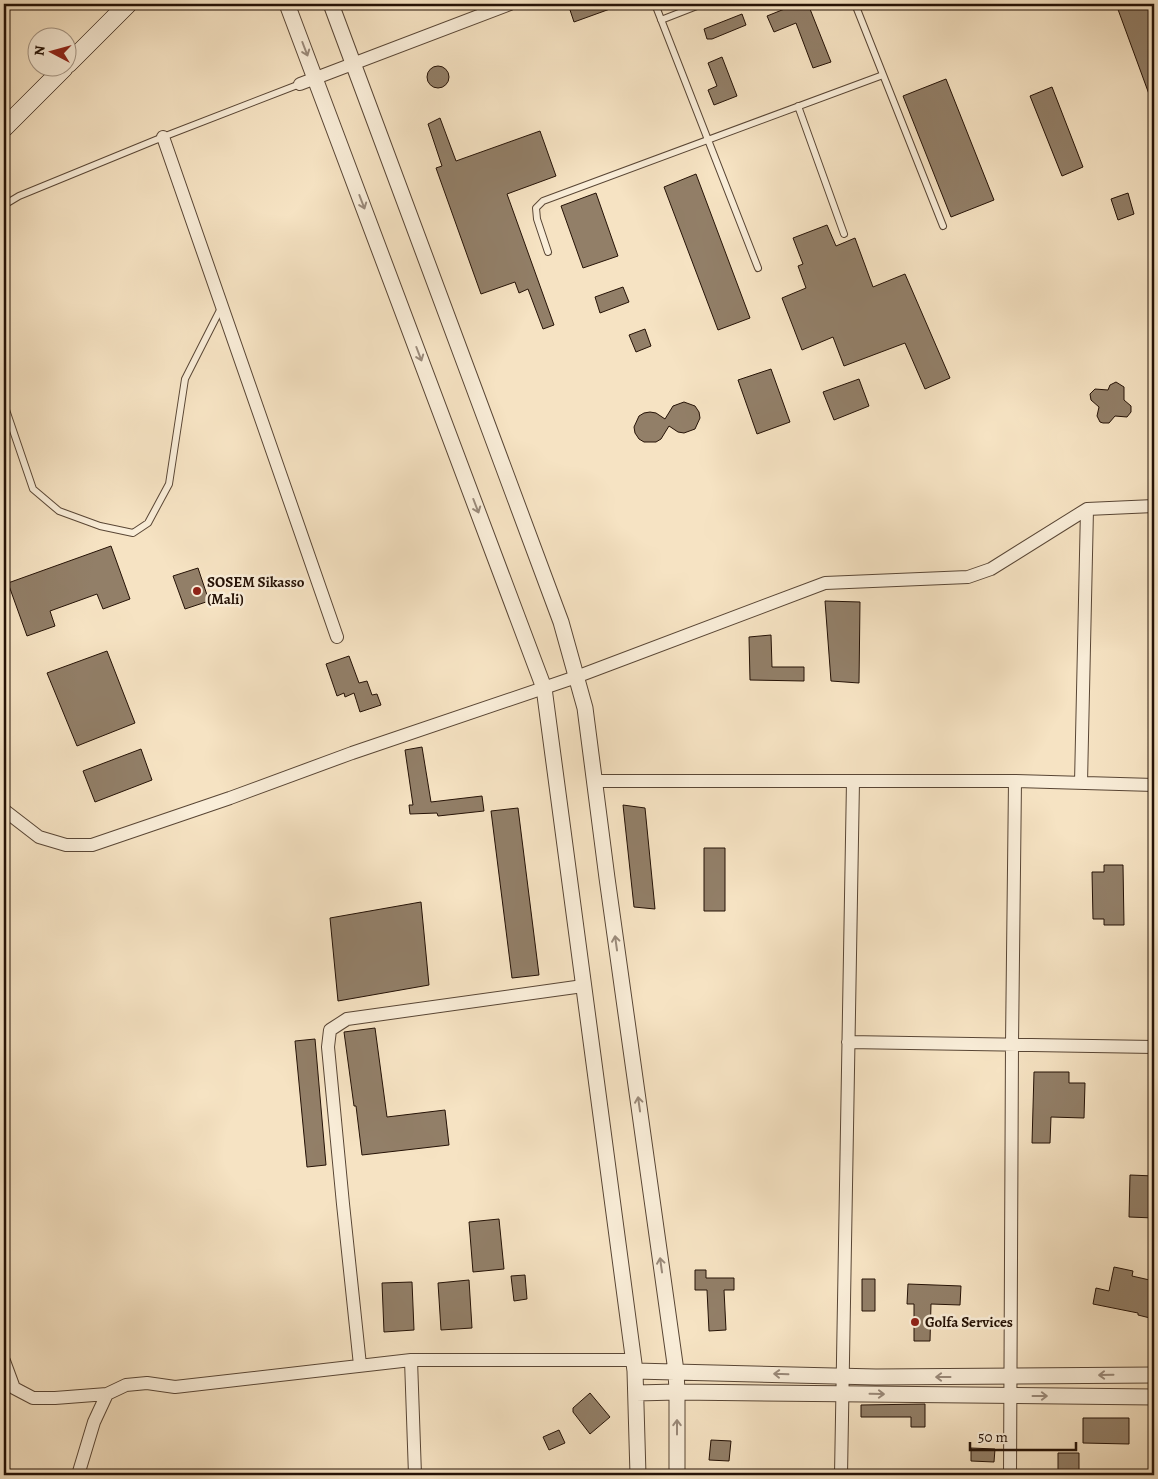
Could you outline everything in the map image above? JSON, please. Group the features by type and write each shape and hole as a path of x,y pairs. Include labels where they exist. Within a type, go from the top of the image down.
{"main road":[{"path":"78,54 128,4"},
{"path":"4,128 54,78"}],"street":[{"path":"288,4 544,688 634,1366 638,1475"},
{"path":"331,4 561,622 585,708 676,1371 677,1475"},
{"path":"300,84 510,4"},
{"path":"163,137 337,637"},
{"path":"4,810 39,837 66,845 92,845 230,798 352,752 576,677 824,583 968,577 991,569 1087,509 1154,506"},
{"path":"1081,783 1087,509"},
{"path":"596,781 1015,782 1154,785"},
{"path":"841,1475 852,781"},
{"path":"1010,1475 1015,782"},
{"path":"360,1365 328,1047 330,1030 347,1019 583,986"},
{"path":"848,1042 1154,1047"},
{"path":"412,1360 415,1475"},
{"path":"4,1361 14,1388 33,1398 107,1394 126,1385 147,1383 175,1387 412,1360 634,1366 676,1371 842,1376 1154,1375"},
{"path":"636,1393 1154,1396"},
{"path":"78,1475 94,1422 107,1394"}],"lane":[{"path":"655,4 758,268"},
{"path":"661,20 702,4"},
{"path":"855,4 943,226"},
{"path":"548,252 537,219 536,208 543,201 883,75"},
{"path":"4,206 19,196 300,84"},
{"path":"798,106 844,234"},
{"path":"4,404 34,489 59,511 100,526 133,533 148,523 169,484 185,379 222,306"}],"building":[{"path":"586,4 621,5 574,22 570,10"},
{"path":"797,4 808,4 831,62 813,68 796,23 774,32 767,16"},
{"path":"1116,4 1154,4 1154,105 1153,105"},
{"path":"742,14 746,25 712,39 707,39 704,29"},
{"path":"722,57 737,96 714,105 708,90 717,86 708,63"},
{"path":"434,66 442,66 449,73 449,81 442,88 434,88 427,81 427,73"},
{"path":"946,79 994,200 951,217 903,96"},
{"path":"1052,87 1083,167 1062,176 1030,96"},
{"path":"440,118 456,161 540,131 556,176 507,194 554,325 543,329 528,289 519,293 515,282 481,294 436,168 442,166 428,124"},
{"path":"696,174 750,318 718,330 664,187"},
{"path":"596,193 618,256 583,268 561,206"},
{"path":"1128,193 1134,214 1118,220 1111,199"},
{"path":"827,225 836,246 855,238 873,287 905,274 950,378 925,389 905,343 844,366 833,337 802,350 782,298 806,288 798,266 803,264 793,238"},
{"path":"623,287 629,302 600,313 595,297"},
{"path":"645,329 651,346 636,352 629,335"},
{"path":"771,369 790,422 757,434 738,380"},
{"path":"859,379 869,406 834,420 823,392"},
{"path":"1116,382 1124,387 1124,400 1131,406 1131,412 1127,417 1115,416 1109,423 1100,422 1097,416 1099,407 1091,400 1090,394 1095,389 1108,390 1110,385"},
{"path":"684,402 695,406 699,412 700,418 695,429 684,433 678,432 669,426 661,439 656,442 644,442 639,439 634,427 639,416 650,412 656,413 665,419 673,406"},
{"path":"111,546 130,599 103,609 97,594 50,611 55,626 27,636 8,583"},
{"path":"198,568 209,601 185,609 173,576"},
{"path":"825,601 860,602 859,683 831,681"},
{"path":"771,635 772,667 804,667 804,681 750,680 749,637"},
{"path":"107,651 135,723 77,746 47,673"},
{"path":"349,656 359,683 367,681 372,695 377,694 381,705 360,712 354,693 345,697 344,693 337,696 326,664"},
{"path":"422,747 431,802 482,796 484,811 438,816 437,813 410,814 409,805 413,805 405,750"},
{"path":"141,749 152,780 95,802 83,771"},
{"path":"623,805 645,808 655,909 634,907"},
{"path":"518,808 539,975 512,978 491,811"},
{"path":"704,848 725,848 725,911 704,911"},
{"path":"1104,865 1123,865 1124,925 1104,925 1104,919 1093,919 1092,872 1104,872"},
{"path":"421,902 429,985 338,1001 330,918"},
{"path":"375,1028 387,1117 445,1110 449,1145 362,1155 344,1032"},
{"path":"315,1039 326,1165 307,1167 295,1041"},
{"path":"1034,1072 1069,1072 1069,1083 1085,1083 1084,1118 1051,1117 1050,1143 1032,1143"},
{"path":"1130,1175 1154,1176 1154,1218 1129,1217"},
{"path":"499,1219 504,1269 473,1272 469,1222"},
{"path":"1114,1267 1133,1271 1132,1276 1154,1281 1154,1319 1138,1315 1138,1313 1093,1304 1096,1288 1109,1291"},
{"path":"695,1270 706,1270 706,1278 734,1278 734,1290 724,1290 726,1330 709,1331 707,1290 695,1290"},
{"path":"525,1275 527,1299 514,1301 511,1276"},
{"path":"862,1279 875,1279 875,1311 862,1311"},
{"path":"469,1280 472,1328 441,1330 438,1283"},
{"path":"412,1282 414,1330 384,1332 382,1283"},
{"path":"908,1284 961,1286 960,1305 931,1304 930,1341 914,1341 914,1304 907,1304"},
{"path":"590,1393 610,1417 590,1434 573,1412 573,1408"},
{"path":"925,1404 925,1427 911,1427 911,1417 861,1417 861,1405"},
{"path":"1083,1418 1129,1418 1129,1444 1083,1443"},
{"path":"559,1430 565,1443 549,1450 543,1437"},
{"path":"711,1440 731,1441 729,1461 709,1460"},
{"path":"971,1448 995,1449 994,1462 971,1461"},
{"path":"1058,1453 1079,1453 1079,1475 1058,1475"}],"place":[{"name":"SOSEM Sikasso (Mali)","path":"197,591"},
{"name":"Golfa Services","path":"915,1322"}]}
